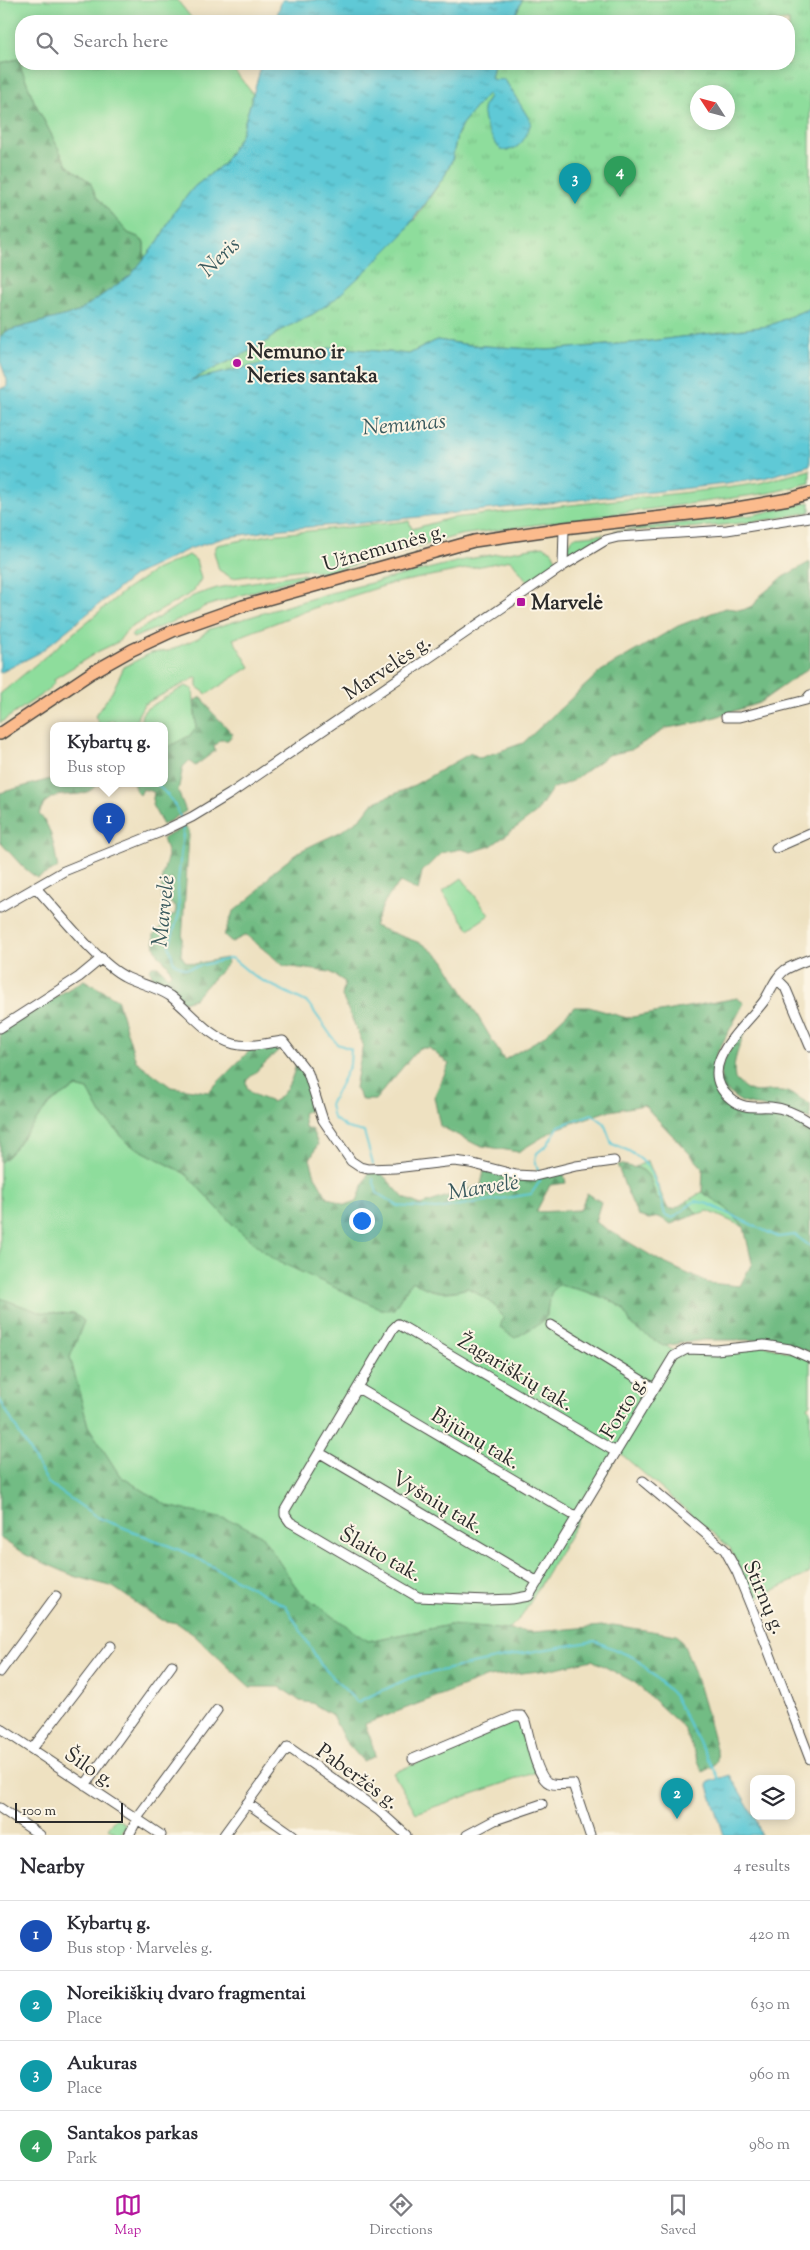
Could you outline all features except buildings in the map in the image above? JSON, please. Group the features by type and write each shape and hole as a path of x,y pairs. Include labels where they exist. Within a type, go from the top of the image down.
{"main road":[{"name":"Užnemunės g.","path":"0,734 91,673 132,650 184,627 243,606 457,545 564,528 725,510 789,499 810,493"}],"street":[{"name":"Marvelės g.","path":"0,908 64,871 186,820 230,794 563,566 606,540 618,537 727,530 810,517"},
{"path":"563,566 564,528"},
{"path":"726,717 740,716 809,701"},
{"path":"776,848 810,833"},
{"path":"35,887 102,958 124,976 155,987 170,996 202,1025 232,1043 246,1045 283,1041 308,1073 323,1120 351,1161 360,1167 368,1169 395,1168 454,1161 516,1174 539,1176 576,1166 614,1161"},
{"path":"0,1028 79,977 102,958"},
{"path":"810,959 786,969 777,979 764,1000 723,1050 719,1059 718,1076 726,1093 740,1105 750,1108 772,1107 810,1122"},
{"path":"777,979 785,987 810,1046"},
{"name":"Žagariškių tak.","path":"358,1388 398,1324 616,1452"},
{"path":"551,1325 654,1388"},
{"name":"Forto g.","path":"529,1596 578,1518 674,1356 687,1350 770,1346 790,1350 810,1358"},
{"path":"320,1453 358,1388"},
{"name":"Bijūnų tak.","path":"358,1388 578,1518"},
{"name":"Šlaito tak.","path":"320,1453 286,1510 285,1516 290,1522 418,1597 512,1599 529,1596"},
{"name":"Vyšnių tak.","path":"320,1453 538,1582"},
{"name":"Stirnų g.","path":"643,1481 725,1550 737,1572 810,1759"},
{"path":"0,1672 56,1596"},
{"path":"32,1749 110,1646"},
{"path":"85,1785 172,1665"},
{"path":"128,1835 216,1710"},
{"path":"413,1759 515,1716 522,1716 526,1720 540,1772 547,1782 552,1784 573,1784 590,1835"},
{"name":"Šilo g.","path":"0,1728 161,1835"},
{"name":"Paberžės g.","path":"247,1803 288,1747 378,1810 406,1835"},
{"path":"224,1835 247,1803 293,1835"},
{"path":"467,1835 495,1820 542,1804"},
{"path":"0,1808 40,1835"}],"green space":[{"path":"0,0 177,0 189,15 15,15 15,60 0,63"},
{"path":"522,0 810,0 810,308 768,326 642,342 547,350 470,345 437,340 409,354 334,347 188,381 262,345 281,330 313,314 416,218 445,175 452,161 457,135 462,124 487,93 489,96 485,104 506,151 518,146 531,122 505,81 491,78 493,70 795,70 795,15 516,15"},
{"path":"15,60 15,70 22,70 34,101 67,165 90,182 96,196 128,233 138,237 144,243 144,259 131,275 78,312 7,331 0,337 0,63"},
{"path":"22,70 234,70 253,94 241,135 223,164 194,187 175,211 159,240 144,259 144,242 128,233 96,196 90,182 67,165 34,101"},
{"path":"810,470 810,483 769,493 460,535 326,573 304,569 232,578 219,570 214,552 217,545 269,535 409,521 412,529 451,518 760,483"},
{"path":"810,502 810,512 762,521 688,528 614,531 753,515"},
{"path":"604,534 600,539 575,555 570,554 568,550 569,545 574,537"},
{"path":"543,546 552,551 558,563 555,568 530,585 511,560 390,584 314,608 233,639 250,667 207,694 197,687 197,677 144,704 137,722 115,722 113,720 98,722 95,716 112,692 124,667 151,653 168,651 198,638 210,629 330,593 468,559"},
{"path":"189,555 196,560 201,579 193,592 128,629 118,642 99,651 54,679 55,682 47,691 0,723 0,694 123,592 155,570"},
{"path":"810,562 810,667 759,703 700,722 667,728 631,750 608,755 572,781 552,789 536,813 491,846 471,852 461,849 441,853 422,872 418,891 400,882 385,901 374,926 423,944 444,960 504,1060 543,1037 574,1007 589,1007 627,1018 737,998 744,1003 716,1055 714,1069 734,1106 742,1111 781,1112 810,1126 810,1352 777,1340 704,1340 663,1346 632,1326 623,1308 610,1300 559,1285 550,1296 544,1321 515,1338 500,1328 503,1317 490,1301 468,1288 445,1292 426,1288 412,1281 393,1310 381,1309 273,1259 234,1226 186,1174 129,1144 101,1114 88,1090 76,1087 50,1103 8,1156 0,1162 0,1030 84,980 117,999 136,1061 171,1087 208,1092 251,1049 280,1044 283,1046 246,1081 247,1086 255,1095 272,1102 281,1095 288,1085 296,1062 304,1072 316,1107 303,1113 305,1127 312,1130 318,1144 310,1159 315,1176 327,1197 345,1205 357,1201 369,1171 381,1173 404,1198 421,1205 481,1185 484,1171 528,1179 563,1171 566,1183 550,1185 536,1212 580,1210 587,1193 601,1202 595,1222 662,1262 708,1283 740,1286 752,1263 744,1227 726,1208 702,1192 703,1168 644,1105 604,1112 556,1129 518,1152 477,1145 440,1126 434,1097 449,1064 429,1048 419,1048 375,1100 362,1100 355,1088 363,1044 342,996 345,982 330,972 284,966 246,935 232,942 224,935 233,912 255,894 273,872 300,851 340,832 361,818 373,803 409,788 471,753 480,758 523,743 601,671 678,626 725,608 743,610 754,605 760,596 783,577"},
{"path":"301,574 307,575 203,607 199,611 133,638 131,635 193,596 217,588"},
{"path":"185,686 193,689 196,728 191,735 168,747 168,722 141,722 142,714 146,709"},
{"path":"203,698 210,710 233,734 228,740 220,740 214,746 215,751 195,766 189,761 183,767 178,791 186,811 163,825 152,805 154,792 143,789 140,795 134,787 168,787 168,747 191,735 196,728 195,700"},
{"path":"50,779 50,787 94,787 83,793 51,798 44,804 39,814 50,832 58,868 37,878 23,867 0,842 0,793"},
{"path":"185,827 189,830 189,836 181,955 185,961 194,964 226,958 228,963 194,999 183,1002 156,985 150,970 152,966 158,966 168,976 171,973 167,964 158,954 154,943 154,934 165,923 167,917 175,914 176,906 162,899 162,877 168,855 163,838"},
{"path":"462,878 489,915 469,929 442,892"},
{"path":"745,1029 735,1059 735,1079 752,1091 781,1091 796,1096 810,1104 810,1119 742,1102 730,1094 723,1085 721,1076 725,1057"},
{"path":"76,1087 88,1090 101,1114 129,1144 186,1174 234,1226 273,1259 393,1310 412,1281 439,1292 452,1292 468,1288 490,1301 503,1317 547,1316 548,1302 551,1294 559,1284 610,1300 624,1309 632,1326 678,1353 764,1345 810,1358 810,1403 807,1407 810,1410 810,1573 753,1600 730,1548 619,1452 522,1616 508,1630 450,1625 368,1641 300,1593 261,1535 168,1506 120,1476 88,1426 70,1357 84,1321 75,1314 39,1312 0,1298 0,1162 8,1156 50,1103"},
{"path":"648,1161 664,1201 657,1200 648,1175 635,1167"},
{"path":"617,1164 645,1172 657,1199 664,1201 668,1209 674,1209 687,1201 697,1214 671,1224 659,1217 649,1219 638,1216"},
{"path":"702,1192 726,1208 744,1227 708,1211 697,1214 687,1201"},
{"path":"0,1298 39,1312 75,1314 84,1321 70,1357 88,1426 120,1476 168,1506 236,1522 261,1535 300,1593 368,1641 450,1625 534,1632 613,1625 677,1635 689,1657 700,1690 717,1752 716,1762 703,1772 683,1727 634,1682 592,1660 547,1670 488,1677 365,1724 375,1756 363,1761 345,1741 332,1715 312,1703 300,1701 280,1687 250,1687 194,1635 177,1623 161,1620 113,1587 74,1576 26,1555 0,1538"},
{"path":"521,1719 537,1772 416,1813 393,1773"},
{"path":"116,1818 127,1825 120,1835 108,1828"}],"water":[{"path":"282,0 522,0 516,15 277,15"},
{"path":"260,70 493,70 491,78 494,80 503,79 507,83 531,122 521,143 513,149 501,150 485,124 483,110 489,96 487,94 462,124 457,135 452,160 445,175 402,235 372,265 334,300 313,314 281,330 262,345 191,380 334,347 409,354 437,340 470,345 547,350 642,342 768,326 810,308 810,465 764,478 727,484 362,523 283,529 227,537 189,549 135,575 39,653 0,673 0,389 7,386 7,380 0,361 0,337 7,331 78,312 131,275 159,240 175,211 194,187 223,164 241,135"},
{"path":"730,1775 750,1809 750,1820 756,1820 761,1835 724,1835 708,1786 709,1782"}],"waterway":[{"name":"Marvelė","path":"160,787 172,800 181,818"},
{"name":"Marvelė","path":"182,825 183,833 178,882 179,914 169,946 174,963 186,969 232,958 255,977 308,1003 337,1044 351,1049 350,1065 330,1105 333,1118 347,1128 364,1132 373,1164"},
{"name":"Marvelė","path":"538,1171 535,1159 537,1153 547,1145 559,1126 592,1114 604,1123 612,1144 636,1155 650,1170 665,1215 673,1218 695,1201 708,1204 778,1237 795,1235 810,1246"},
{"name":"Marvelė","path":"373,1179 377,1193 398,1206 436,1209 531,1194 540,1178"},
{"path":"0,1400 48,1483 97,1517 187,1553 286,1606 321,1665 357,1702 412,1677 518,1654 595,1641 635,1658 672,1693 720,1780"}],"place":[{"name":"Santakos parkas","path":"620,197"},
{"name":"Aukuras","path":"575,204"},
{"name":"Nemuno ir Neries santaka","path":"237,363"},
{"name":"Marvelė","path":"521,602"},
{"name":"Kybartų g.","path":"109,844"},
{"name":"Noreikiškių dvaro fragmentai","path":"677,1819"}],"water label":[{"name":"Neris","path":"219,256"},
{"name":"Nemunas","path":"404,423"}]}
